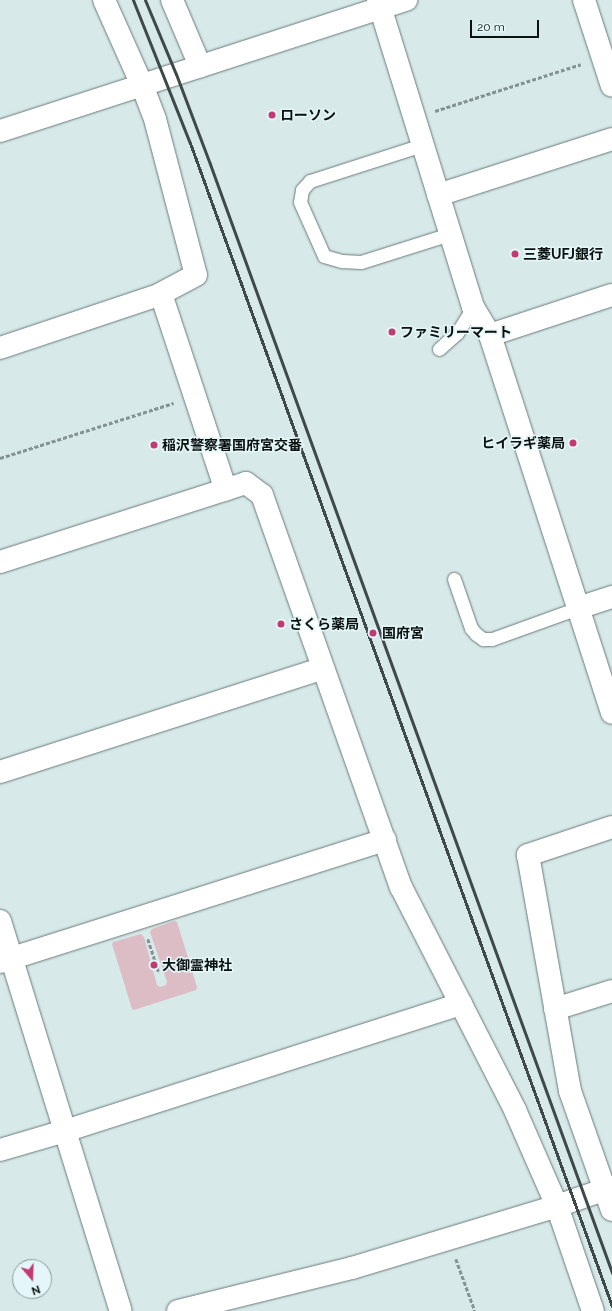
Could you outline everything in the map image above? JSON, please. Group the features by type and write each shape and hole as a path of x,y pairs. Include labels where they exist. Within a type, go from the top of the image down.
{"street":[{"path":"0,348 161,294 196,275 155,119 142,85 104,0"},
{"path":"172,0 200,66"},
{"path":"0,131 200,66 379,4 406,0"},
{"path":"584,0 612,86"},
{"path":"379,4 472,307 490,335 612,713"},
{"path":"438,194 612,138"},
{"path":"161,294 226,490"},
{"path":"490,335 612,295"},
{"path":"0,562 246,483 262,495 401,887 515,1110 557,1206 593,1311"},
{"path":"578,608 612,597"},
{"path":"0,772 323,668"},
{"path":"612,827 528,855 570,1091 608,1188 612,1210"},
{"path":"6,960 385,840"},
{"path":"0,921 6,960 65,1131 121,1311"},
{"path":"555,1008 612,991"},
{"path":"0,1150 65,1131 461,1004"},
{"path":"178,1311 352,1268 557,1206 608,1188"}],"lane":[{"path":"422,145 310,181 302,190 300,202 324,256 342,261 361,262 450,234"},
{"path":"439,349 457,333 472,307"},
{"path":"454,579 472,628 476,634 483,639 492,639 578,608"}],"path":[{"path":"414,118 603,56"},
{"path":"0,458 195,396"},
{"path":"141,917 159,973"},
{"path":"449,1239 475,1311"}],"shaded area":[{"name":"大御霊神社","path":"174,921 177,922 197,987 196,990 134,1010 132,1009 112,944 113,942 141,934 144,937 157,985 160,987 166,985 167,982 150,932 152,929"}],"railway":[{"path":"133,0 190,143 612,1306"},
{"path":"145,0 176,74 210,164 612,1273"}],"place":[{"name":"ローソン","path":"272,115"},
{"name":"三菱UFJ銀行","path":"515,254"},
{"name":"ファミリーマート","path":"392,332"},
{"name":"ヒイラギ薬局","path":"573,443"},
{"name":"稲沢警察署国府宮交番","path":"154,445"},
{"name":"さくら薬局","path":"281,624"},
{"name":"国府宮","path":"373,633"},
{"name":"大御霊神社","path":"154,965"}]}
